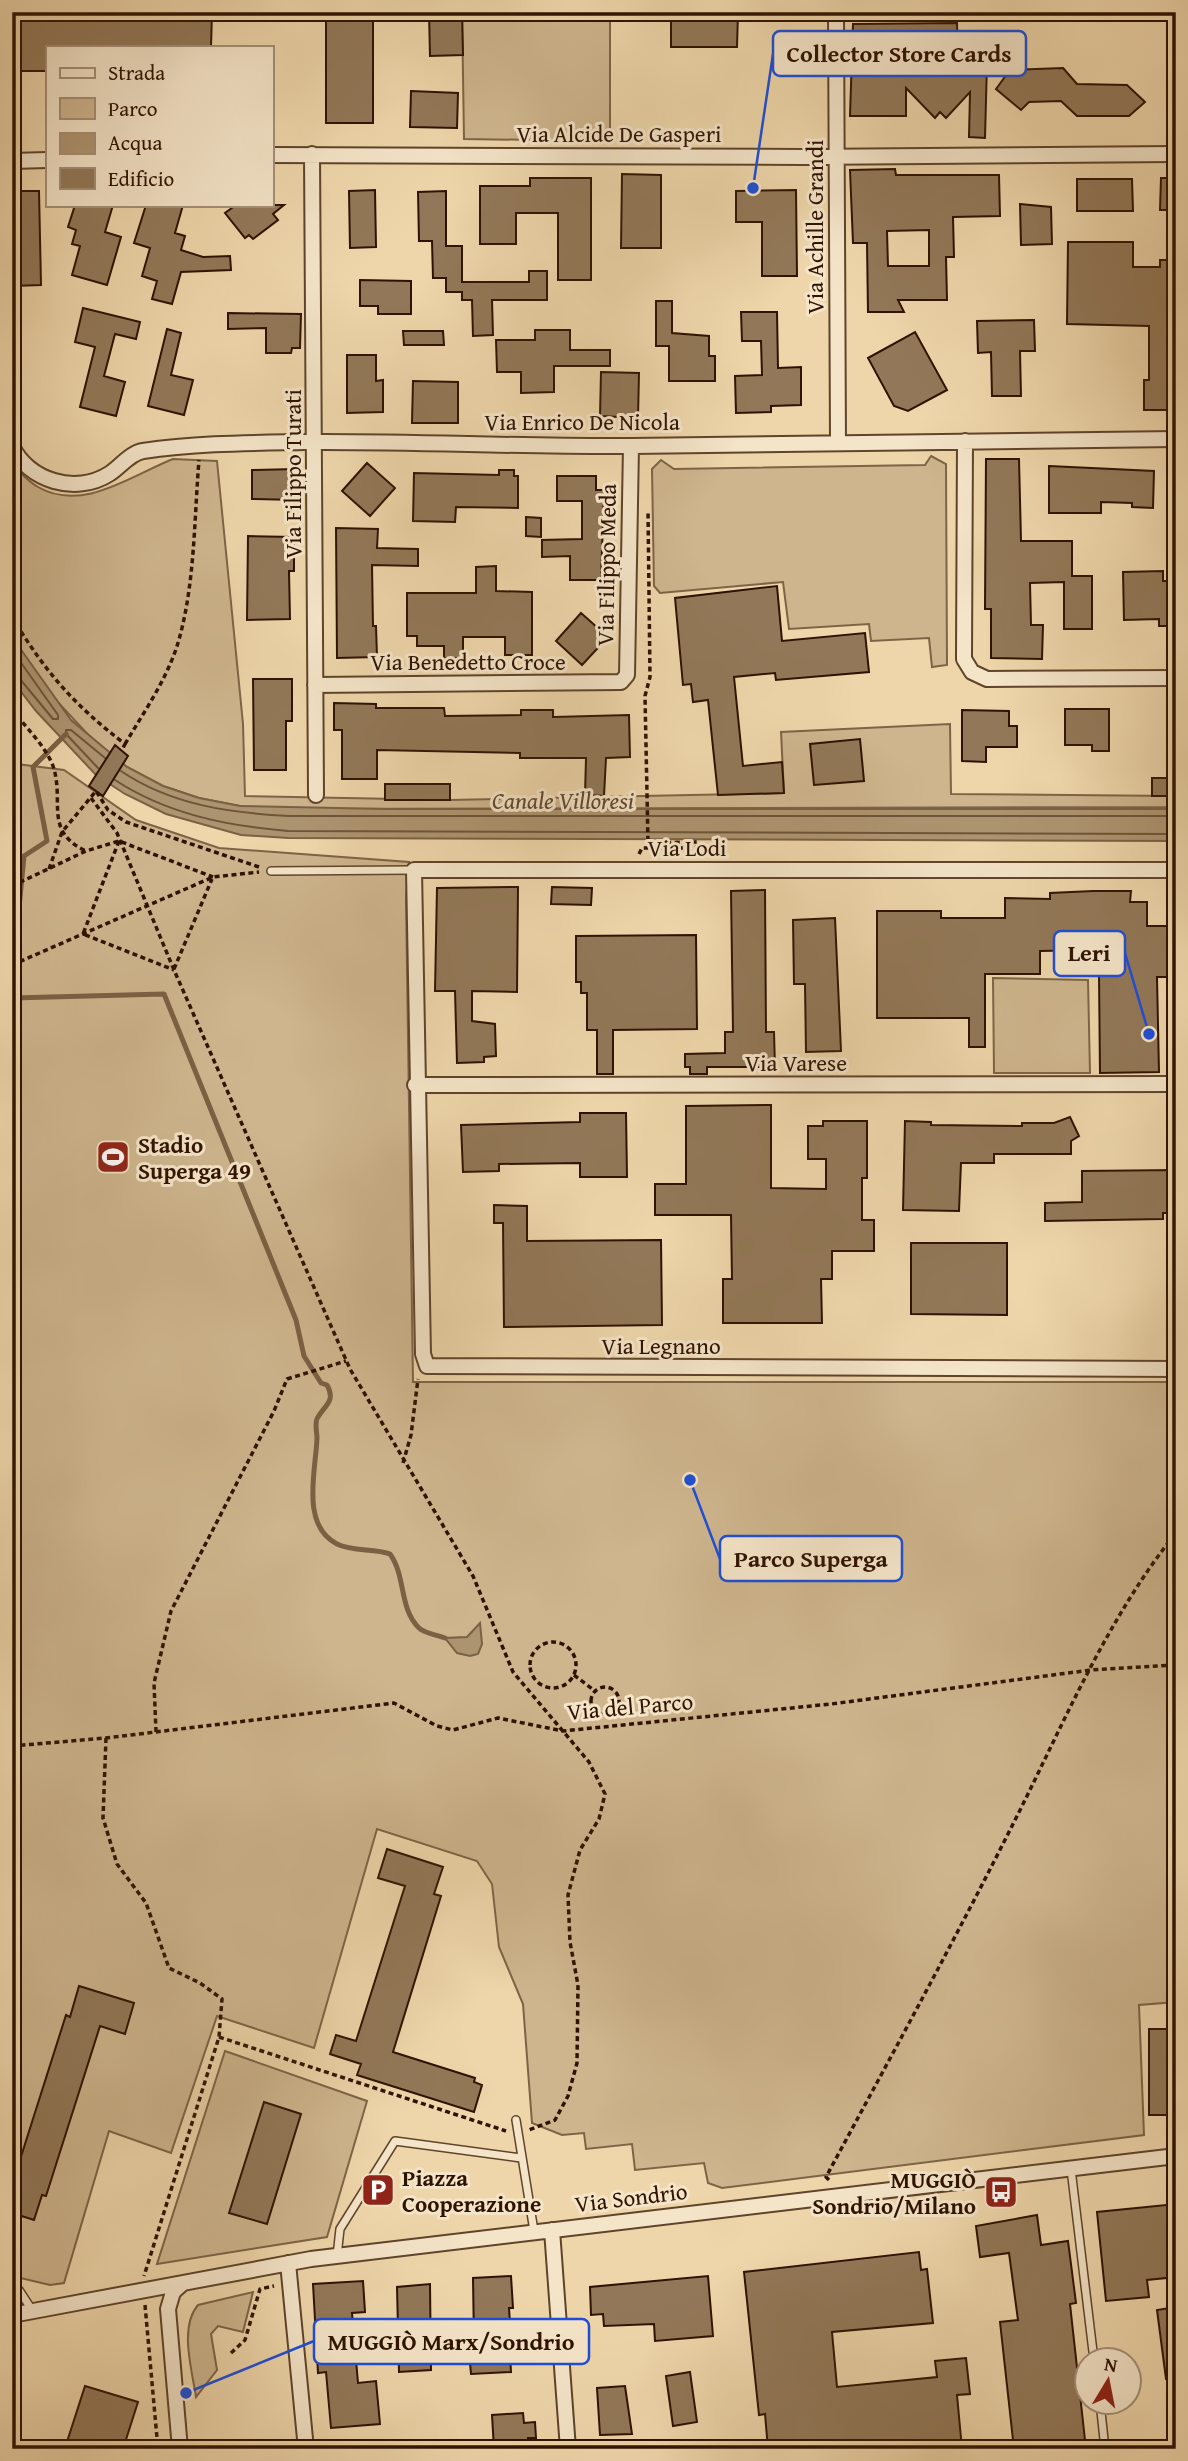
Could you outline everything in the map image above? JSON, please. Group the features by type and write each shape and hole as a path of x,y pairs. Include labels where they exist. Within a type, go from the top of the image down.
{"street":[{"name":"Via Achille Grandi","path":"836,12 838,442"},
{"name":"Via Filippo Turati","path":"312,154 316,795"},
{"name":"Via Alcide De Gasperi","path":"273,155 1176,154"},
{"path":"12,161 46,160"},
{"name":"Via Enrico De Nicola","path":"12,446 26,466 39,476 59,483 79,483 106,476 138,452 201,444 315,442 631,446 1176,439"},
{"path":"965,441 964,659 972,672 987,679 1176,678"},
{"name":"Via Filippo Meda","path":"621,682 627,675 631,446"},
{"name":"Via Benedetto Croce","path":"315,685 621,682"},
{"path":"414,870 415,1085 423,1354 427,1366"},
{"name":"Via Lodi","path":"414,870 1176,870"},
{"name":"Via Varese","path":"415,1085 1176,1084"},
{"name":"Via Legnano","path":"427,1366 1176,1369"},
{"name":"Via Sondrio","path":"12,2315 337,2256 1176,2156"},
{"path":"552,2230 568,2449"},
{"path":"288,2263 306,2449"},
{"path":"180,2449 168,2309 173,2292 188,2282"}],"lane":[{"path":"271,871 414,870"},
{"path":"516,2120 534,2231"},
{"path":"337,2256 340,2229 395,2141 521,2158"},
{"path":"1070,2169 1092,2346"},
{"path":"12,2288 19,2290 32,2311"},
{"path":"1101,2416 1105,2449"}],"path":[{"path":"122,750 162,680 178,645 188,601 201,444"},
{"path":"639,855 642,848 697,848 697,842 648,843 645,696 650,677 648,500"},
{"path":"12,617 48,674 84,711 125,744"},
{"path":"12,709 48,757 54,772 57,811 62,832 70,842 86,851"},
{"path":"49,869 62,832 96,791 108,810 126,822 271,871"},
{"path":"91,798 117,833 174,970 346,1361 472,1576 513,1672 589,1762 605,1794 598,1819 580,1850 568,1895 570,1942 578,1996 577,2063 568,2096 555,2120 517,2135 219,2037"},
{"path":"83,934 119,841"},
{"path":"13,886 86,851 119,841 213,877"},
{"path":"12,965 213,877 271,871"},
{"path":"174,970 213,877"},
{"path":"83,934 174,970"},
{"path":"156,1732 154,1683 158,1660 177,1599 274,1411 280,1390 287,1378 346,1361"},
{"path":"404,1463 411,1435 418,1375 427,1366"},
{"path":"829,2180 825,2178 979,1892 1091,1670 1146,1571 1176,1533"},
{"path":"552,1642 560,1643 573,1652 576,1660 574,1675 569,1682 556,1689 541,1686 531,1675 529,1667 538,1647 552,1642"},
{"name":"Via del Parco","path":"12,1746 106,1738 394,1703 437,1726 453,1730 498,1718 564,1731 831,1704 1091,1670 1176,1665"},
{"path":"522,1682 531,1675"},
{"path":"574,1675 595,1691"},
{"path":"604,1687 616,1692 618,1705 609,1714 600,1714 593,1708 591,1699 595,1691 604,1687"},
{"path":"609,1714 613,1726"},
{"path":"106,1738 103,1818 117,1864 146,1903 169,1968 200,1983 222,1999 219,2037 144,2272 158,2449"},
{"path":"231,2353 245,2340 260,2289 290,2282"}],"green space":[{"path":"462,12 610,12 610,141 464,139"},
{"path":"931,456 946,464 947,665 932,667 929,638 871,641 869,624 789,629 783,582 660,593 654,586 652,469 661,460 674,469 925,465"},
{"path":"173,459 217,461 243,724 245,796 450,800 784,793 781,732 950,724 951,794 1176,796 1176,807 290,809 240,806 199,798 163,786 127,767 94,741 53,697 12,637 12,465 38,487 55,494 72,496 107,489"},
{"path":"17,764 64,770 136,820 219,848 409,862 406,897 413,1382 1176,1382 1176,2002 1139,2005 1144,2135 722,2188 708,2183 704,2163 635,2170 632,2144 586,2149 584,2133 562,2135 532,2123 523,2004 499,1947 492,1884 477,1861 377,1829 314,2048 217,2016 171,2153 109,2131 64,2283 50,2285 12,2276 12,1870 17,1868 12,1869 12,867"},
{"path":"993,978 1088,980 1090,1073 994,1073"},
{"path":"225,2051 367,2101 327,2237 157,2264"},
{"path":"253,2292 243,2332 218,2326 211,2334 217,2370 196,2397 188,2349 192,2314 198,2305"}],"water":[{"path":"12,637 71,720 127,767 163,786 199,798 240,806 385,809 1176,809 1176,841 288,838 241,835 166,814 125,794 96,775 36,711 12,680"},
{"path":"480,1623 482,1644 478,1654 470,1656 457,1653 445,1638 467,1637"}],"building":[{"path":"12,12 212,12 211,46 46,46 46,71 12,71"},
{"path":"326,12 373,12 373,123 326,123"},
{"path":"429,12 462,12 463,55 430,56"},
{"path":"671,12 738,12 737,47 671,47"},
{"path":"957,23 958,62 987,62 985,138 969,137 970,92 946,118 940,112 935,118 906,88 906,116 850,116 853,24","holes":["887,38 923,38 922,72 887,71"]},
{"path":"1063,68 1077,84 1127,85 1145,102 1129,116 1077,116 1061,101 1029,102 1021,110 996,89 1010,70"},
{"path":"411,91 458,93 457,128 410,127"},
{"path":"895,169 896,175 999,175 1000,216 953,217 954,257 946,257 947,300 898,300 904,312 868,312 867,243 853,243 850,170","holes":["929,230 929,266 888,266 887,231"]},
{"path":"622,174 661,175 661,248 621,248"},
{"path":"530,178 591,178 591,280 558,280 558,213 516,213 516,244 480,244 480,186 530,186"},
{"path":"1161,178 1176,178 1176,210 1160,210"},
{"path":"1077,179 1132,179 1133,211 1077,211"},
{"path":"375,190 376,247 350,248 349,191"},
{"path":"796,190 797,276 762,276 762,222 736,222 736,191"},
{"path":"12,191 39,191 41,285 12,286"},
{"path":"446,191 446,246 462,246 462,282 529,282 529,271 547,271 547,300 492,300 493,335 473,336 472,300 462,300 462,292 446,292 446,278 433,278 432,241 419,241 418,192"},
{"path":"1020,204 1051,207 1052,244 1021,245"},
{"path":"284,205 273,214 278,220 253,239 249,235 245,238 225,213 235,206"},
{"path":"75,206 113,206 105,232 121,237 107,285 72,275 80,246 72,244 76,230 68,227"},
{"path":"146,206 183,206 175,233 185,236 181,250 203,257 230,256 231,270 181,272 172,304 152,299 157,281 142,276 150,248 134,243"},
{"path":"1068,242 1133,242 1133,267 1160,267 1160,260 1176,260 1176,410 1144,410 1144,380 1149,380 1149,326 1067,324"},
{"path":"360,280 411,281 411,314 378,314 378,306 360,306"},
{"path":"656,301 672,301 672,333 709,336 709,356 715,356 715,381 669,381 669,346 656,346"},
{"path":"83,308 140,322 136,339 115,334 104,376 125,382 116,416 80,407 95,347 75,342"},
{"path":"741,312 777,312 778,368 801,367 801,405 771,406 771,412 736,413 735,376 762,375 761,341 742,341"},
{"path":"228,313 301,314 300,348 292,348 291,353 266,353 266,328 228,329"},
{"path":"1034,320 1035,351 1020,351 1021,396 992,396 991,352 978,353 977,321"},
{"path":"167,329 181,333 171,375 193,380 184,415 148,406"},
{"path":"535,330 570,330 570,350 610,350 610,366 554,366 554,392 521,393 521,372 497,372 496,340 535,340"},
{"path":"403,331 443,331 444,345 404,345"},
{"path":"915,332 947,390 908,411 894,406 868,358"},
{"path":"347,355 376,355 376,381 383,380 383,412 347,413"},
{"path":"601,372 639,373 638,418 600,416"},
{"path":"413,381 458,382 458,423 412,423"},
{"path":"986,459 1019,459 1021,541 1072,541 1072,576 1092,576 1092,629 1064,629 1064,582 1030,583 1031,625 1043,625 1042,659 991,658 991,609 985,609"},
{"path":"367,463 395,488 370,516 342,491"},
{"path":"1049,466 1154,471 1153,508 1132,507 1132,503 1101,502 1101,513 1049,513"},
{"path":"296,469 296,500 252,499 252,470"},
{"path":"499,470 514,470 514,476 518,476 518,508 456,507 455,522 413,521 414,473 499,475"},
{"path":"557,476 596,476 596,490 604,490 601,580 570,580 570,556 542,557 542,540 582,539 582,501 557,501"},
{"path":"526,517 541,518 541,537 526,536"},
{"path":"336,528 378,529 377,548 418,549 418,566 372,565 373,626 376,626 377,657 337,658"},
{"path":"248,536 294,537 294,571 289,571 290,619 247,620"},
{"path":"496,566 496,591 532,592 532,655 505,655 505,637 463,637 463,658 444,658 444,646 417,646 417,636 407,636 407,593 476,593 476,567"},
{"path":"1163,571 1163,581 1176,581 1176,626 1159,626 1159,619 1124,620 1123,572"},
{"path":"777,586 782,641 865,633 869,672 776,680 775,673 734,677 743,766 782,762 784,793 718,795 708,700 693,702 691,684 683,685 675,598"},
{"path":"581,613 608,637 582,665 556,641"},
{"path":"253,679 292,679 292,721 286,721 286,770 254,770"},
{"path":"334,703 376,704 376,708 444,708 445,716 521,715 521,710 553,710 553,717 629,715 630,757 606,758 604,796 585,795 586,758 520,758 520,753 377,750 377,779 342,779 342,730 334,730"},
{"path":"1065,709 1109,709 1109,751 1092,751 1092,745 1065,745"},
{"path":"962,710 1009,711 1009,726 1017,726 1017,747 986,747 986,762 962,761"},
{"path":"860,739 864,781 814,785 810,744"},
{"path":"115,745 128,756 103,796 89,786"},
{"path":"1152,778 1176,778 1176,796 1152,796"},
{"path":"385,784 450,784 450,800 385,800"},
{"path":"518,887 517,992 472,991 472,1021 495,1024 496,1056 484,1057 484,1062 457,1063 455,991 435,991 437,888"},
{"path":"552,887 592,888 591,905 551,904"},
{"path":"765,890 766,1032 774,1032 775,1067 707,1067 707,1074 690,1074 690,1067 685,1067 685,1054 725,1053 725,1032 733,1032 731,891"},
{"path":"1131,891 1130,902 1147,902 1147,926 1176,926 1176,977 1157,977 1159,1072 1100,1073 1099,974 1092,974 1092,950 1040,951 1040,974 985,974 985,1047 969,1047 969,1018 877,1018 877,911 941,911 941,918 1005,918 1005,898 1050,899 1050,893"},
{"path":"835,918 841,1051 806,1052 805,984 794,984 793,920"},
{"path":"696,935 697,1029 613,1030 613,1074 597,1074 597,1030 587,1030 587,993 581,993 581,982 576,982 576,936"},
{"path":"771,1105 771,1188 826,1189 826,1159 808,1159 808,1126 823,1126 823,1121 867,1121 867,1178 862,1178 862,1220 874,1220 874,1251 832,1251 832,1279 821,1279 822,1323 723,1323 723,1279 732,1279 731,1215 655,1215 655,1184 686,1184 686,1106"},
{"path":"580,1113 626,1113 627,1177 580,1177 580,1163 499,1164 499,1171 463,1172 461,1125 580,1122"},
{"path":"1070,1117 1079,1136 1071,1141 1071,1154 994,1154 994,1163 961,1163 959,1211 903,1210 905,1121 931,1122 931,1125 1022,1126 1022,1123 1054,1123"},
{"path":"1176,1170 1176,1213 1163,1213 1163,1219 1045,1221 1045,1203 1082,1202 1082,1171"},
{"path":"494,1205 527,1206 527,1241 661,1240 662,1325 504,1327 503,1223 494,1223"},
{"path":"911,1243 1007,1243 1007,1315 911,1314"},
{"path":"387,1849 443,1867 434,1894 441,1896 393,2052 475,2078 474,2082 482,2085 474,2112 357,2075 361,2064 330,2054 336,2035 356,2041 405,1886 378,1878"},
{"path":"79,1986 134,2003 125,2034 100,2026 46,2196 42,2195 34,2220 12,2213 12,2185 66,2015 70,2017"},
{"path":"1149,2029 1176,2029 1176,2115 1149,2115"},
{"path":"264,2102 301,2114 267,2224 229,2213"},
{"path":"1176,2204 1176,2277 1147,2280 1149,2297 1106,2301 1097,2212"},
{"path":"1037,2215 1041,2245 1068,2241 1076,2303 1070,2304 1075,2346 1072,2346 1072,2416 1082,2416 1086,2449 1014,2449 1000,2322 1018,2320 1009,2253 980,2257 976,2226"},
{"path":"919,2252 921,2270 927,2269 933,2323 832,2332 837,2387 937,2377 935,2361 966,2358 970,2394 957,2395 962,2449 768,2449 765,2414 759,2415 744,2272"},
{"path":"511,2276 511,2372 471,2374 468,2341 474,2341 473,2278"},
{"path":"708,2276 713,2336 655,2341 654,2324 604,2326 603,2314 591,2315 590,2287"},
{"path":"363,2281 365,2312 352,2313 358,2383 376,2381 380,2424 331,2428 326,2372 318,2373 313,2284"},
{"path":"430,2284 431,2370 399,2372 397,2287"},
{"path":"1176,2307 1176,2378 1166,2379 1157,2310"},
{"path":"690,2372 697,2422 673,2426 666,2376"},
{"path":"85,2386 138,2402 123,2449 77,2449 66,2445"},
{"path":"625,2386 632,2434 600,2435 597,2388"},
{"path":"523,2413 524,2423 535,2422 536,2438 528,2438 529,2449 494,2449 492,2415"}],"waterway":[{"path":"12,981 24,856 47,841 33,767 66,734"},
{"path":"12,998 164,994 296,1320 304,1356 321,1383 327,1385 329,1390 330,1399 316,1422 313,1496 318,1524 325,1535 337,1544 390,1554 413,1620 421,1630 445,1638"}],"place":[{"name":"Collector Store Cards","path":"753,188"},
{"name":"Leri","path":"1149,1034"},
{"name":"Stadio Superga 49","path":"113,1157"},
{"name":"Parco Superga","path":"690,1480"},
{"name":"Piazza Cooperazione","path":"378,2190"},
{"name":"MUGGIÒ Sondrio/Milano","path":"1001,2192"},
{"name":"MUGGIÒ Marx/Sondrio","path":"186,2393"}],"water label":[{"name":"Canale Villoresi","path":"563,800"}]}
